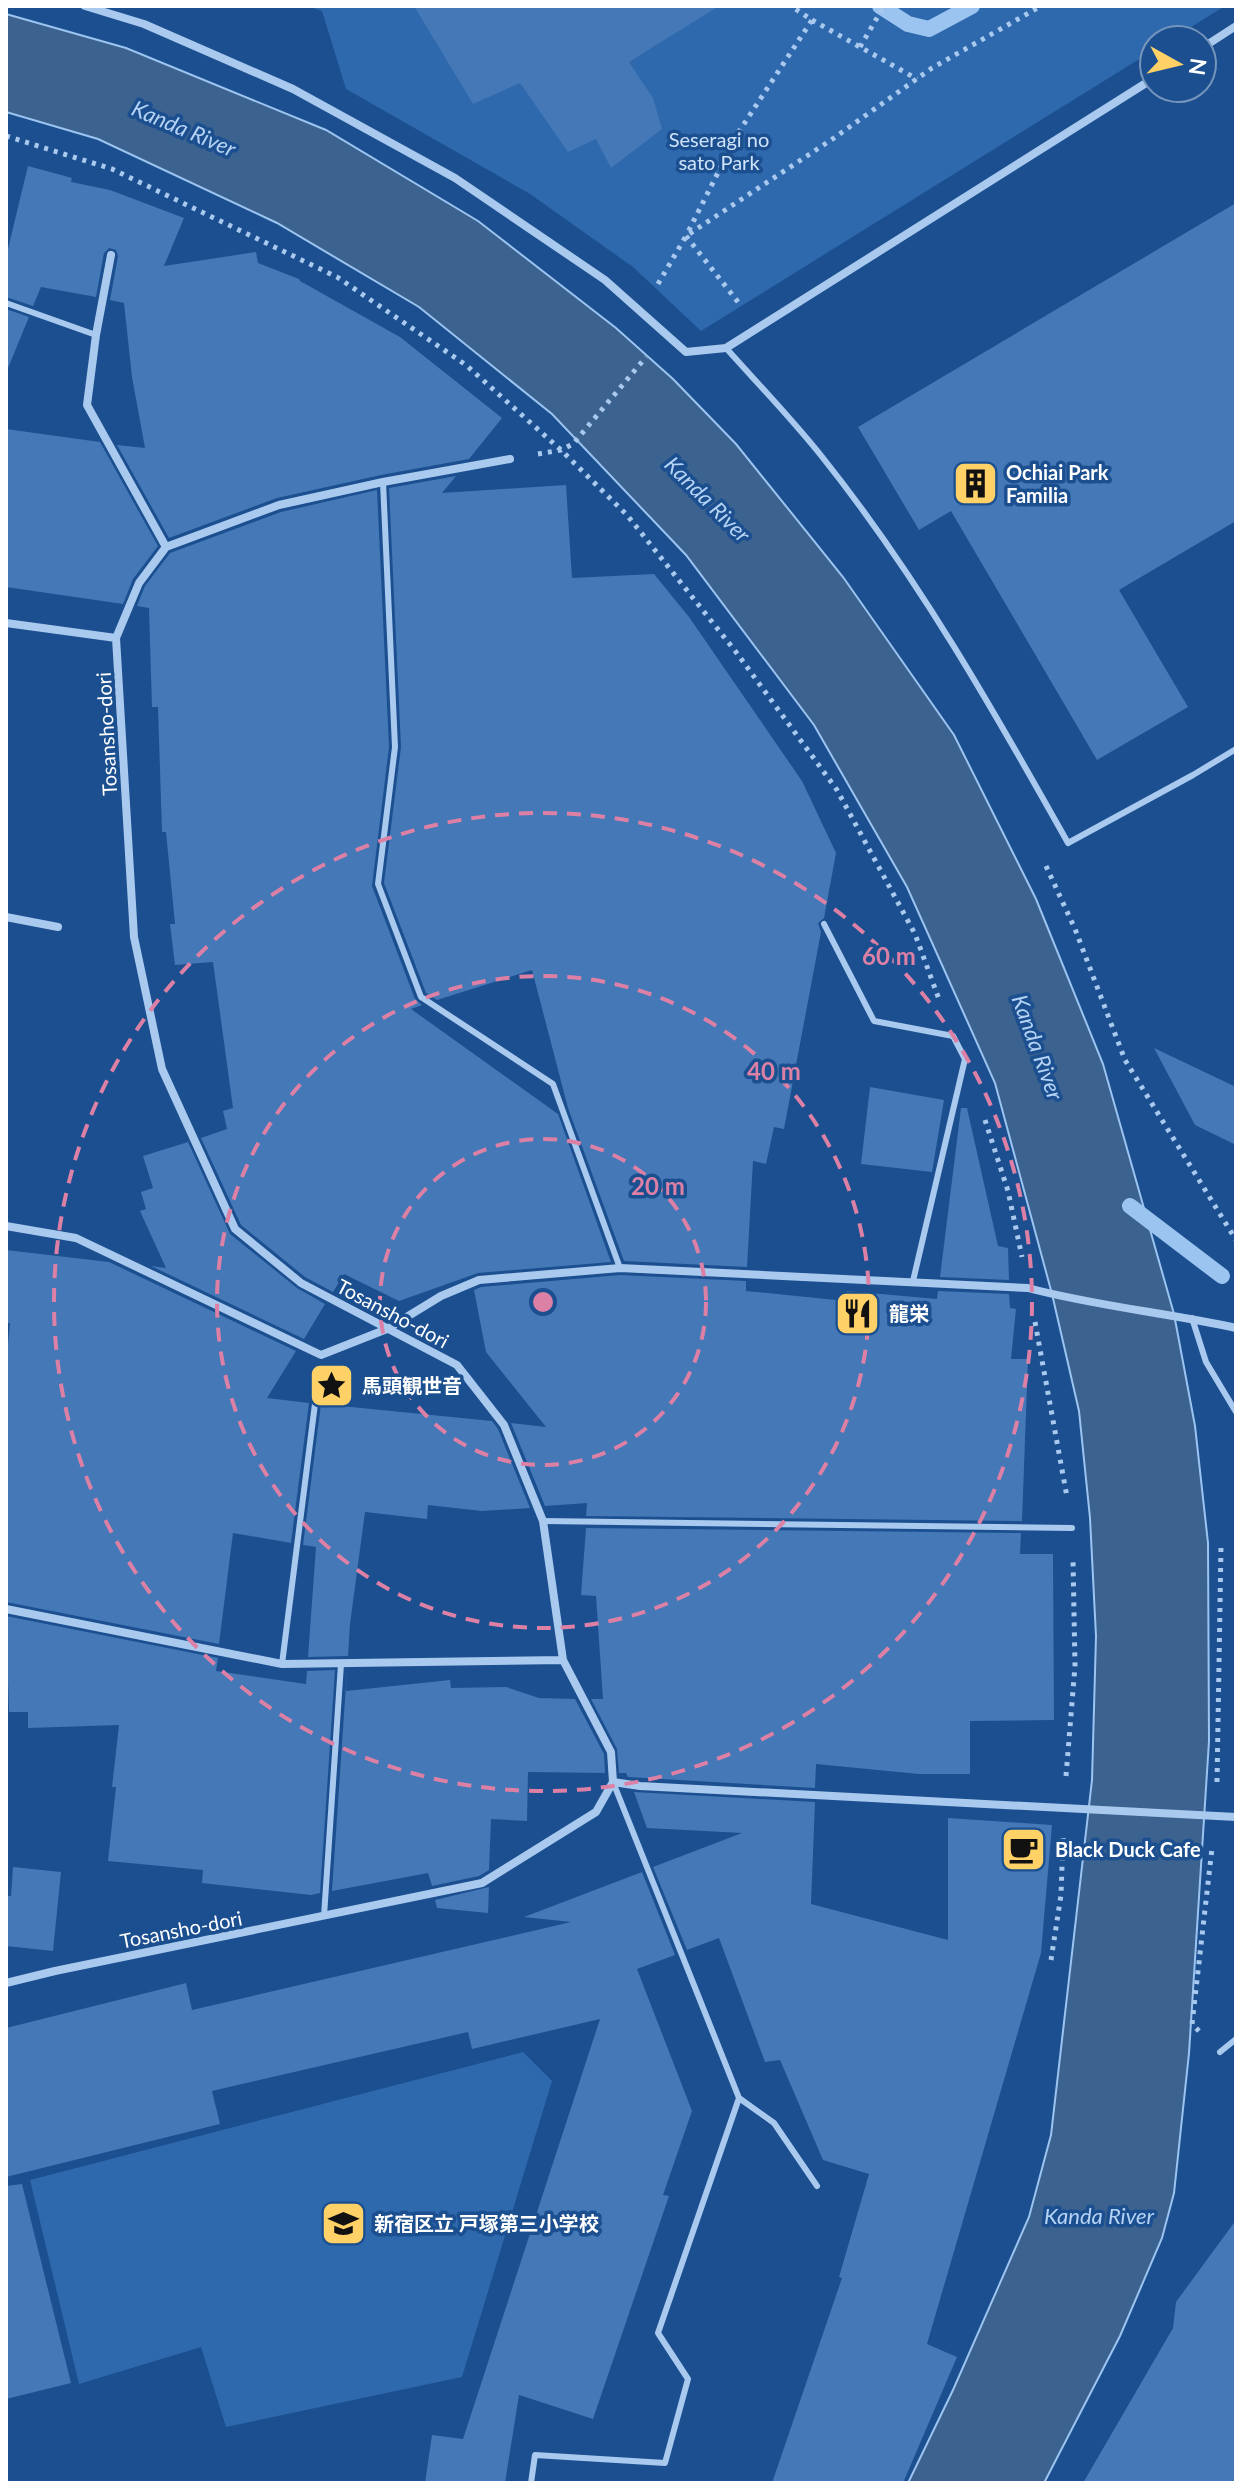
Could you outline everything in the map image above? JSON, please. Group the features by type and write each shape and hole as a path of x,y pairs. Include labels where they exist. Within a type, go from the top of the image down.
{"street":[{"path":"85,6 144,24 293,89 455,178 605,280 686,352 726,348 1138,88"},
{"path":"1218,38 1236,26"},
{"path":"111,255 87,405 166,547"},
{"path":"6,623 116,638 139,583 166,547 279,505 510,459"},
{"name":"Tosansho-dori","path":"6,1983 482,1883 596,1812 613,1782 611,1752 563,1660 543,1521 504,1425 457,1365 301,1283 235,1229 162,1069 134,937 116,638"},
{"path":"6,917 58,927"},
{"path":"6,1226 76,1238 321,1355 387,1329 441,1296 479,1280 620,1268 1028,1288 1236,1328"},
{"path":"6,1609 282,1664 563,1660"},
{"path":"613,1782 640,1786 1236,1817"}],"lane":[{"path":"6,303 96,335"},
{"path":"726,348 823,458 914,583 1068,843 1236,749"},
{"path":"383,482 395,747 378,884 421,997 553,1084 620,1268"},
{"path":"824,924 874,1021 953,1036 965,1059 913,1281"},
{"path":"1192,1318 1206,1362 1236,1412"},
{"path":"282,1664 316,1396"},
{"path":"543,1521 1072,1528"},
{"path":"324,1917 341,1664"},
{"path":"613,1782 739,2098 774,2123 817,2186"},
{"path":"1220,2052 1236,2039"},
{"path":"531,2483 535,2455 665,2463 688,2379 658,2333 739,2098"}],"path":[{"path":"791,6 917,79"},
{"path":"860,47 884,6"},
{"path":"686,236 917,79 1041,6"},
{"path":"655,289 686,236 738,133 812,20"},
{"path":"6,136 112,169 337,277 466,365 561,450 627,515 736,652 837,790 915,934 953,1036"},
{"path":"686,236 741,306"},
{"path":"561,450 573,444 648,355"},
{"path":"1044,862 1075,929 1125,1060 1236,1240"}],"green space":[{"name":"Seseragi no sato Park","path":"306,6 1225,6 1196,24 1138,24 1138,60 701,331 633,267 530,194 346,89 322,11"},
{"path":"523,2052 552,2081 462,2377 226,2427 201,2347 79,2384 30,2180"}],"water":[{"name":"Kanda River","path":"6,14 126,48 326,130 478,221 616,328 673,379 736,444 843,577 954,735 1036,899 1103,1064 1174,1314 1195,1426 1208,1543 1209,1741 1189,2053 1174,2193 1162,2238 1120,2336 1044,2483 908,2483 953,2390 1029,2217 1051,2135 1092,1780 1096,1636 1090,1518 1079,1411 1052,1294 995,1083 907,887 814,725 686,555 552,414 419,307 277,223 98,139 6,112"}],"building":[{"path":"414,6 719,6 629,62 653,98 662,129 611,168 596,139 568,152 520,83 473,104"},
{"path":"28,166 72,178 71,182 110,190 184,218 164,266 256,252 258,263 299,279 400,337 502,418 469,459 277,498 169,538 117,445 145,448 132,377 124,303 110,300 118,256 116,250 109,248 104,253 96,297 41,287 33,306 6,297 6,257"},
{"name":"Ochiai Park Familia","path":"1236,203 1236,521 1119,590 1188,707 1097,760 951,511 919,530 858,427"},
{"path":"6,309 29,317 8,368 6,368"},
{"path":"6,429 100,442 158,546 133,579 123,604 6,587"},
{"path":"456,476 442,493 566,485 572,578 654,574 689,617 802,781 836,853 824,918 818,923 821,932 784,1129 774,1127 766,1164 753,1161 747,1267 624,1261 568,1108 532,970 437,1000 426,993 384,883 401,747 389,488"},
{"path":"377,490 389,747 372,886 415,999 422,1005 411,1009 558,1114 611,1262 478,1273 399,1301 344,1274 333,1292 305,1277 241,1225 201,1138 227,1129 223,1111 233,1108 213,962 175,965 170,924 175,924 166,832 162,832 158,707 152,707 149,608 137,606 145,586 170,553 281,512"},
{"path":"1154,1048 1236,1087 1236,1145 1195,1125"},
{"path":"870,1087 944,1100 932,1172 861,1164"},
{"path":"961,1108 967,1108 998,1246 1008,1248 1009,1280 940,1277"},
{"path":"188,1142 230,1234 297,1288 325,1304 304,1339 151,1266 166,1268 140,1211 146,1209 141,1192 153,1188 143,1156"},
{"path":"6,1250 109,1262 296,1351 267,1398 309,1403 291,1543 233,1533 219,1644 6,1602 6,1365 10,1323 6,1323"},
{"path":"620,1275 746,1281 746,1291 846,1301 847,1291 937,1299 938,1291 1009,1294 1010,1308 1016,1309 1011,1359 1028,1359 1022,1521 586,1516 587,1503 545,1506 511,1423 546,1427 486,1352 474,1290"},
{"path":"321,1404 492,1421 530,1508 482,1511 428,1505 427,1519 365,1512 348,1656 308,1657 316,1547 303,1545"},
{"path":"586,1528 1021,1533 1020,1554 1053,1554 1054,1720 970,1721 970,1774 919,1774 816,1764 815,1788 628,1777 626,1773 619,1773 617,1749 591,1699 603,1699 596,1596 581,1595"},
{"path":"6,1616 218,1658 216,1671 306,1684 307,1671 335,1670 320,1893 311,1895 202,1883 203,1870 108,1861 119,1725 28,1728 28,1712 9,1712"},
{"path":"347,1670 346,1691 450,1680 451,1688 506,1687 539,1698 575,1699 604,1754 605,1773 528,1772 527,1821 491,1819 489,1870 479,1876 432,1886 428,1873 332,1891"},
{"path":"634,1792 815,1802 811,1904 948,1940 948,1818 1052,1825 1041,1953 927,2344 957,2357 903,2483 772,2483 842,2278 839,2277 869,2174 823,2160 780,2060 765,2062 719,1938 687,1950 653,1867 742,1833 647,1828"},
{"path":"13,1867 61,1872 53,1951 6,1946 6,1896 11,1896"},
{"path":"642,1872 675,1955 637,1969 692,2111 663,2195 669,2196 593,2419 519,2395 505,2483 425,2483 432,2435 463,2439 600,2019 472,2049 468,2032 212,2091 220,2124 6,2177 6,2028 186,1983 192,2010 571,1922 524,1917"},
{"path":"489,1887 488,1913 437,1908 435,1900"},
{"path":"22,2184 71,2383 6,2399 6,2186"},
{"path":"1236,2220 1236,2483 1083,2483 1173,2328 1176,2302"}],"waterway":[{"path":"880,6 908,24 929,29 972,6"},
{"path":"1130,1206 1222,1276"}],"place":[{"name":"Ochiai Park Familia","path":"975,484"},
{"name":"龍栄","path":"858,1313"},
{"name":"馬頭観世音","path":"331,1385"},
{"name":"Black Duck Cafe","path":"1024,1849"},
{"name":"新宿区立 戸塚第三小学校","path":"343,2223"}]}
